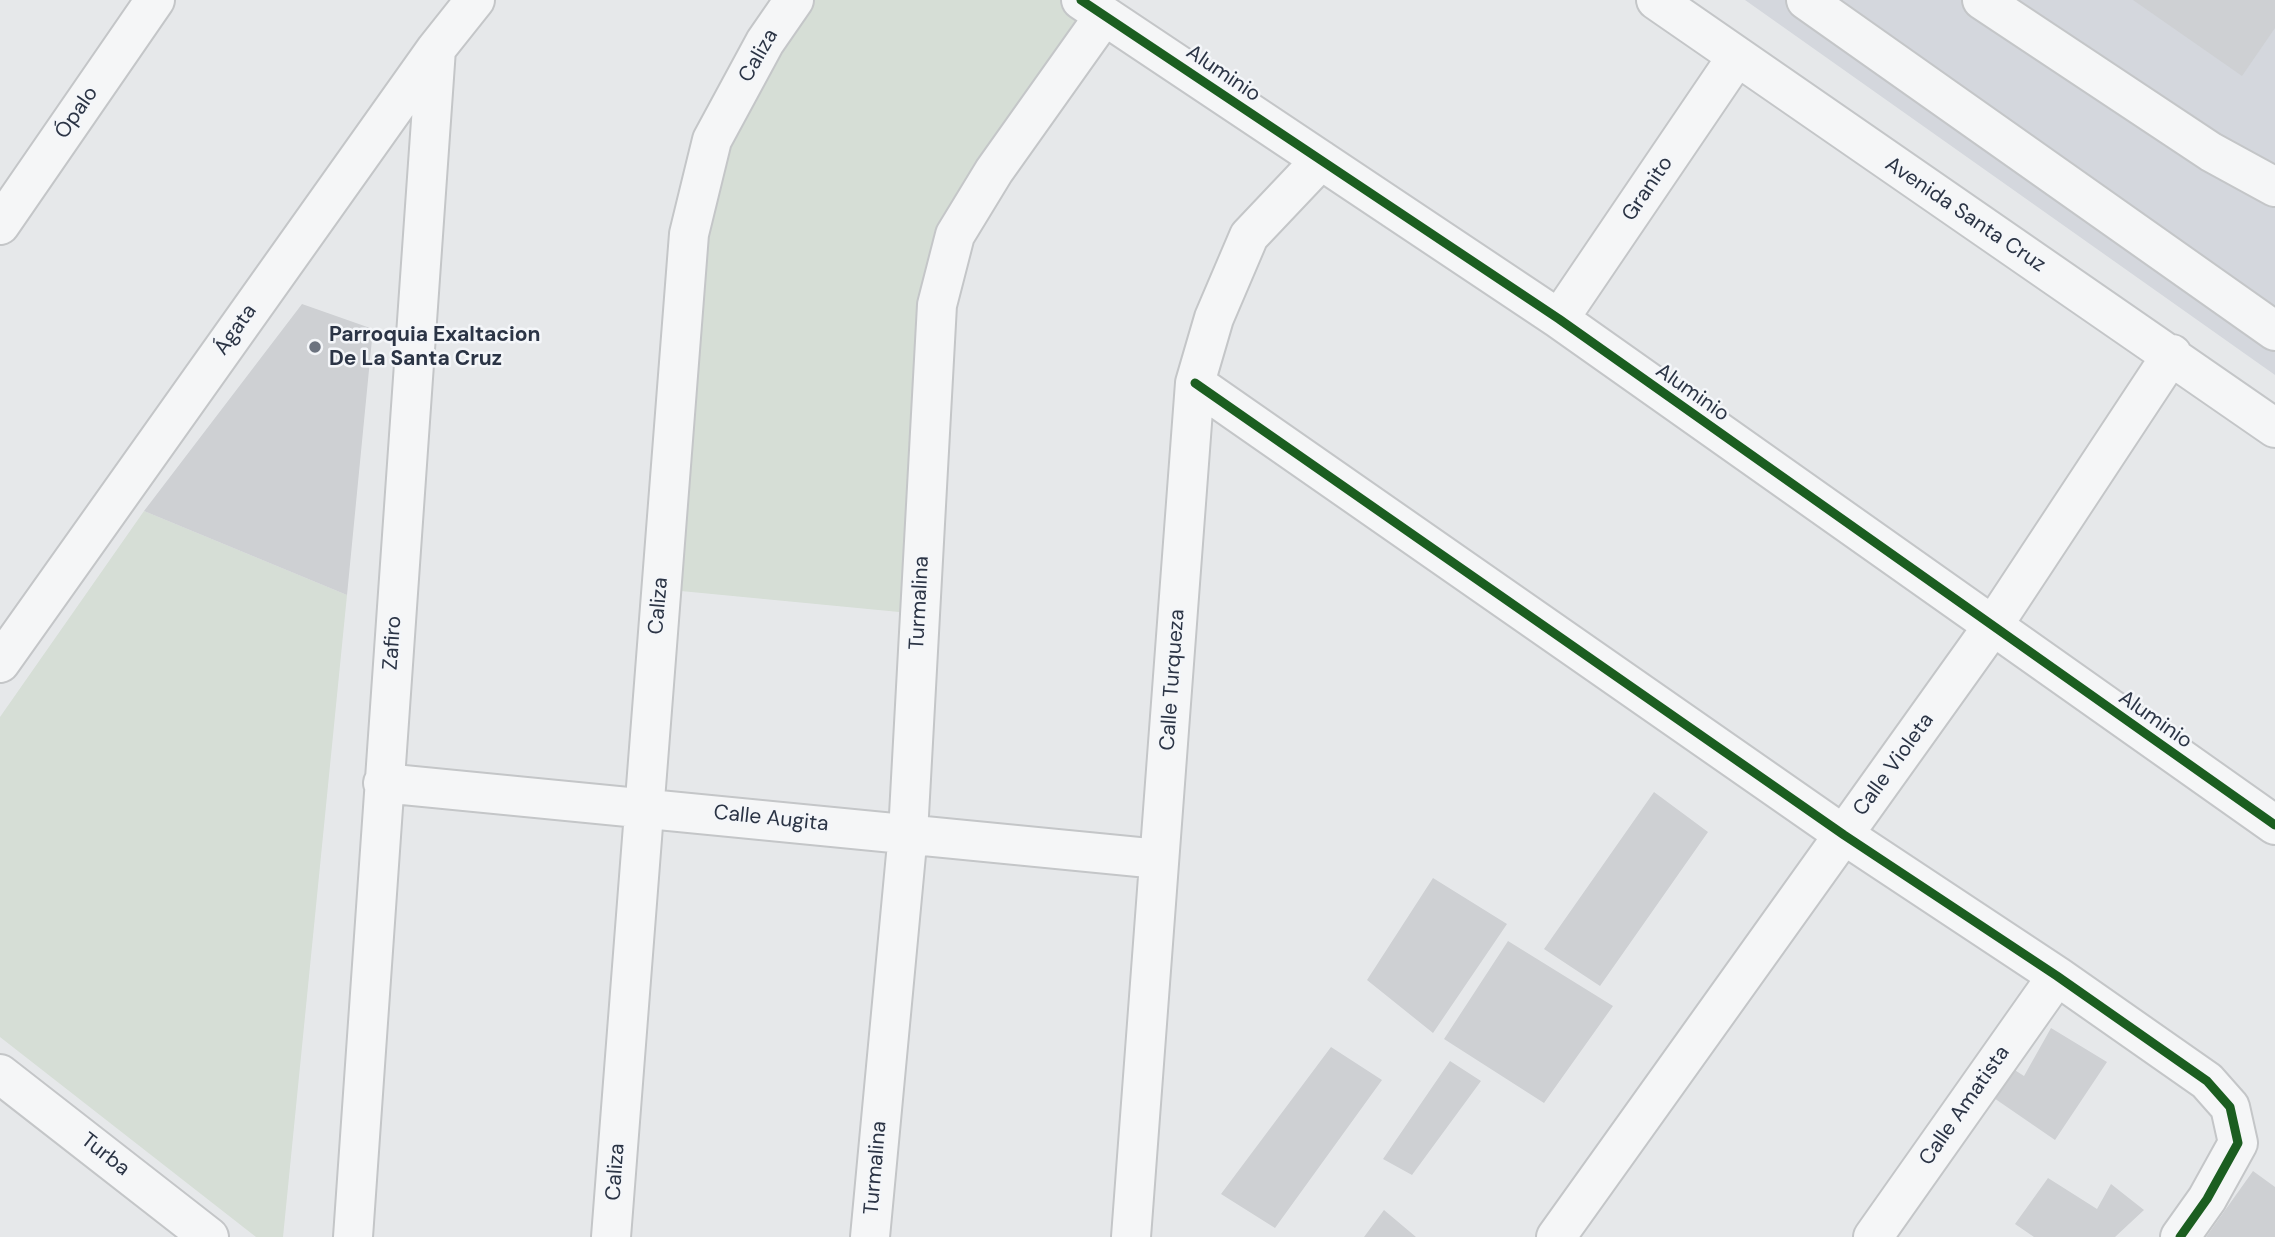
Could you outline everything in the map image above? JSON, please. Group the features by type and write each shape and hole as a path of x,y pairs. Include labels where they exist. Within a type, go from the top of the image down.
{"street":[{"name":"Ópalo","path":"0,225 155,0"},
{"name":"Ágata","path":"0,663 436,49 475,0"},
{"name":"Caliza","path":"611,1237 689,234 712,140 765,42 794,0"},
{"name":"Avenida Santa Cruz","path":"1656,0 1736,58 2275,428"},
{"path":"1806,0 2275,331"},
{"path":"1982,0 2211,152 2275,187"},
{"name":"Aluminio","path":"1093,8 1559,319 2275,825"},
{"name":"Turmalina","path":"870,1237 908,833 937,304 955,234 1093,8"},
{"name":"Zafiro","path":"353,1237 436,49"},
{"name":"Granito","path":"1559,319 1736,58"},
{"name":"Calle Turqueza","path":"1131,1237 1195,383 1213,318 1249,236 1321,160"},
{"name":"Calle Violeta","path":"1556,1237 1992,627 2172,355"},
{"path":"1195,383 1844,835 2057,976 2207,1081 2230,1107 2238,1143 2207,1199 2180,1237"},
{"name":"Calle Augita","path":"383,783 1159,859"},
{"name":"Calle Amatista","path":"1873,1237 2057,976"},
{"name":"Turba","path":"0,1074 209,1237"}],"shaded area":[{"path":"794,0 1081,0 1104,16 955,235 920,614 660,589 689,234"},
{"path":"1745,0 2275,0 2275,375"},
{"path":"144,511 347,595 283,1237 256,1237 0,1037 0,717"}],"building":[{"path":"2133,0 2275,0 2275,28 2242,76"},
{"path":"302,304 373,329 347,595 144,511"},
{"path":"1654,792 1708,832 1600,986 1544,949"},
{"path":"1433,878 1507,924 1433,1033 1367,980"},
{"path":"1508,941 1613,1006 1544,1103 1444,1039"},
{"path":"2051,1028 2107,1062 2055,1140 1991,1096 2010,1067 2024,1076"},
{"path":"1331,1047 1382,1080 1275,1228 1221,1194"},
{"path":"1450,1061 1481,1081 1412,1175 1383,1159"},
{"path":"2253,1171 2275,1187 2275,1237 2206,1237"},
{"path":"2048,1178 2097,1209 2111,1184 2144,1210 2115,1237 2034,1237 2015,1224"},
{"path":"1384,1210 1416,1237 1364,1237"}],"cycle path":[{"path":"1081,0 1559,319 2275,825"},
{"path":"1195,383 1844,835 2057,976 2207,1081 2230,1107 2238,1143 2207,1199 2180,1237"}],"place":[{"name":"Parroquia Exaltacion De La Santa Cruz","path":"315,347"}]}
